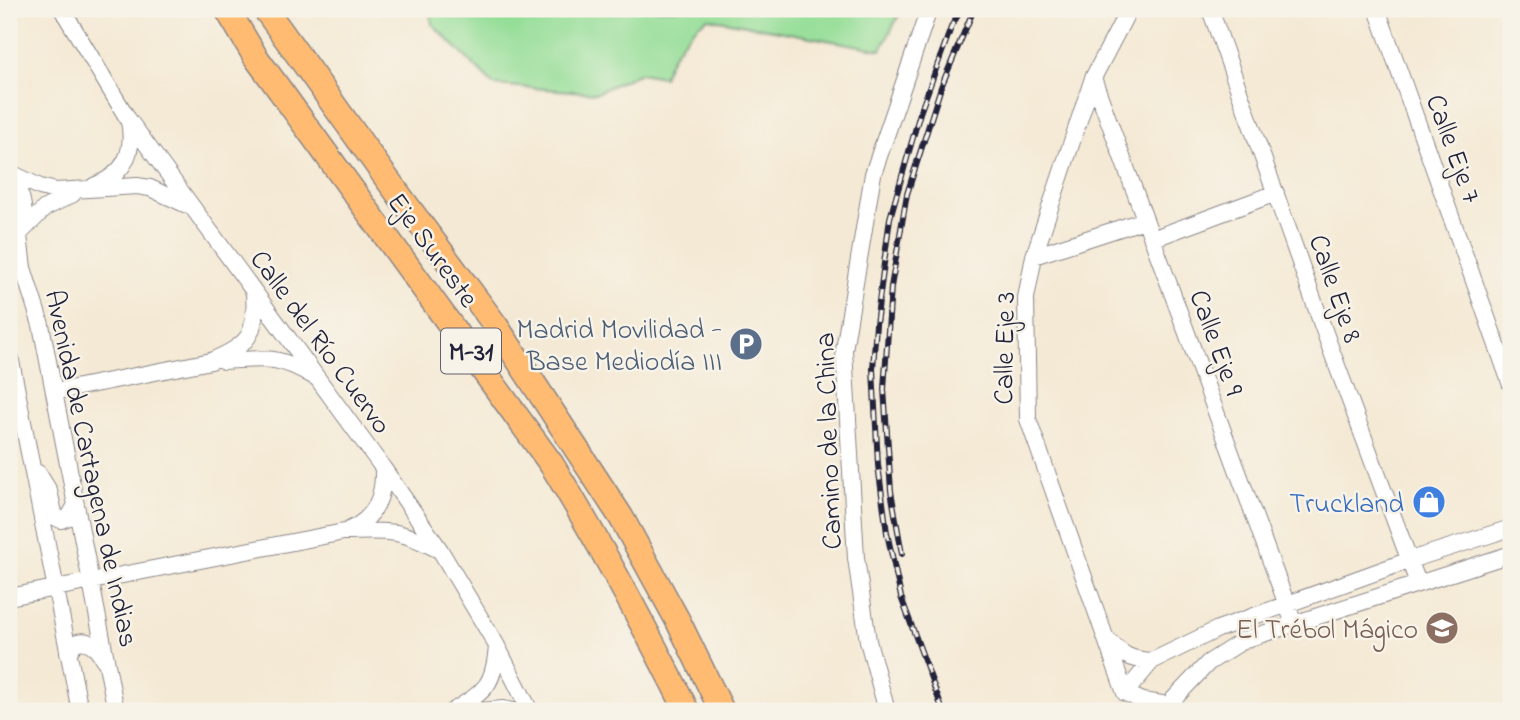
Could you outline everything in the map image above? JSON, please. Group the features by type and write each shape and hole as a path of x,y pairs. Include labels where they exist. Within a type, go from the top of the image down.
{"highway":[{"name":"Eje Sureste","path":"227,9 255,56 552,464 652,641 687,711"},
{"name":"Eje Sureste","path":"265,9 496,326 621,517 678,621 722,711"}],"street":[{"name":"Calle del Río Cuervo","path":"62,9 128,119 440,550 497,646 530,711"},
{"name":"Camino de la China","path":"887,711 868,641 856,558 844,350 873,174 929,9"},
{"name":"Calle Eje 3","path":"1125,693 1028,419 1026,298 1034,256 1093,78 1129,9"},
{"name":"Calle Eje 8","path":"1210,9 1418,583"},
{"name":"Calle Eje 7","path":"1377,9 1511,385"},
{"name":"Calle Eje 9","path":"1093,78 1294,624"},
{"path":"9,250 45,208 55,201 109,180 125,163 131,145 128,119"},
{"path":"9,174 49,190 136,186 150,188 178,199 193,209"},
{"name":"Avenida de Cartagena de Indias","path":"9,174 19,187 23,202 24,216 20,234 23,268 41,326 117,711"},
{"path":"1152,239 1276,193"},
{"path":"1034,256 1145,220"},
{"path":"211,361 232,352 247,339 254,321 254,293"},
{"name":"Avenida de Cartagena de Indias","path":"9,351 13,399 32,462 79,711"},
{"path":"54,392 211,361 256,358 274,360 304,371 319,381"},
{"path":"32,462 49,491 55,517 61,520 69,517 76,505"},
{"path":"344,532 357,526 375,509 382,490 383,468"},
{"path":"1511,528 1218,629 1152,661 1125,693 1143,701 1168,705 1185,684 1208,663 1244,640 1511,554"},
{"path":"9,597 344,532 394,531 440,550"},
{"path":"1104,636 1118,651 1136,660 1152,661"},
{"path":"68,653 75,643 86,641 108,665"},
{"path":"453,711 475,699 489,685 497,646"},
{"path":"482,711 514,711"}],"green space":[{"path":"429,9 902,9 881,50 708,18 681,44 663,77 640,73 596,93 494,85 432,24"}],"railway":[{"path":"943,711 901,597 887,533 878,465 873,369 890,218 920,113 952,25 962,9"},
{"path":"902,554 891,491 884,389 891,287 907,194 941,87 974,9"}],"place":[{"name":"Madrid Movilidad - Base Mediodía III","path":"746,344"},
{"name":"Truckland","path":"1429,502"},
{"name":"El Trébol Mágico","path":"1442,628"}]}
